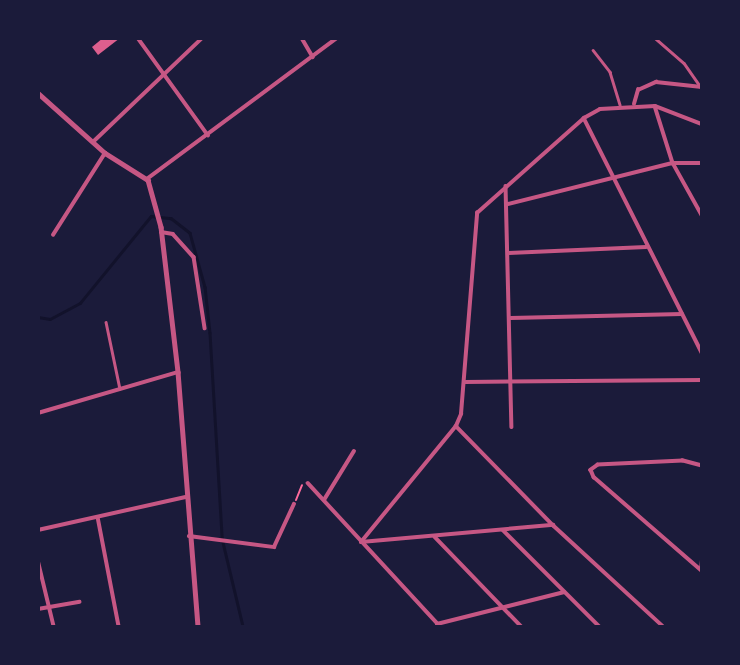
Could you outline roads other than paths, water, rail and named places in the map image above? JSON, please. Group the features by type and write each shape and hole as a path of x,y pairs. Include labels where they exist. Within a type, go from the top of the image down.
{"street":[{"path":"138,38 208,135"},
{"path":"94,141 202,38"},
{"path":"302,38 313,57"},
{"path":"147,179 337,38"},
{"path":"655,38 684,64 701,87"},
{"path":"593,50 610,72 620,105"},
{"path":"634,104 638,90 656,82 701,87"},
{"path":"38,93 94,141 104,153 147,179 161,229 178,372 198,626"},
{"path":"361,542 456,426 465,382 475,216 584,118 620,105 634,104 655,106 702,124"},
{"path":"655,106 673,163 702,215"},
{"path":"584,118 611,177 702,353"},
{"path":"53,235 104,153"},
{"path":"508,204 673,163 702,163"},
{"path":"506,186 512,427"},
{"path":"161,229 173,234 194,257 205,328"},
{"path":"509,253 647,247"},
{"path":"511,318 682,314"},
{"path":"106,322 120,389"},
{"path":"38,413 178,372"},
{"path":"465,382 702,380"},
{"path":"456,426 553,525 663,626"},
{"path":"324,500 354,451"},
{"path":"701,571 594,477 591,470 598,465 683,461 702,466"},
{"path":"308,483 438,625 500,606 565,591"},
{"path":"38,530 186,497"},
{"path":"189,536 274,548 294,504"},
{"path":"98,517 119,626"},
{"path":"361,542 553,525"},
{"path":"502,530 599,626"},
{"path":"435,536 521,626"},
{"path":"38,560 54,626"},
{"path":"701,571 702,561"},
{"path":"38,609 79,602"}],"waterway":[{"path":"38,317 50,319 80,303 151,216 171,218 190,233 205,287 210,333 222,538 243,626"}]}
